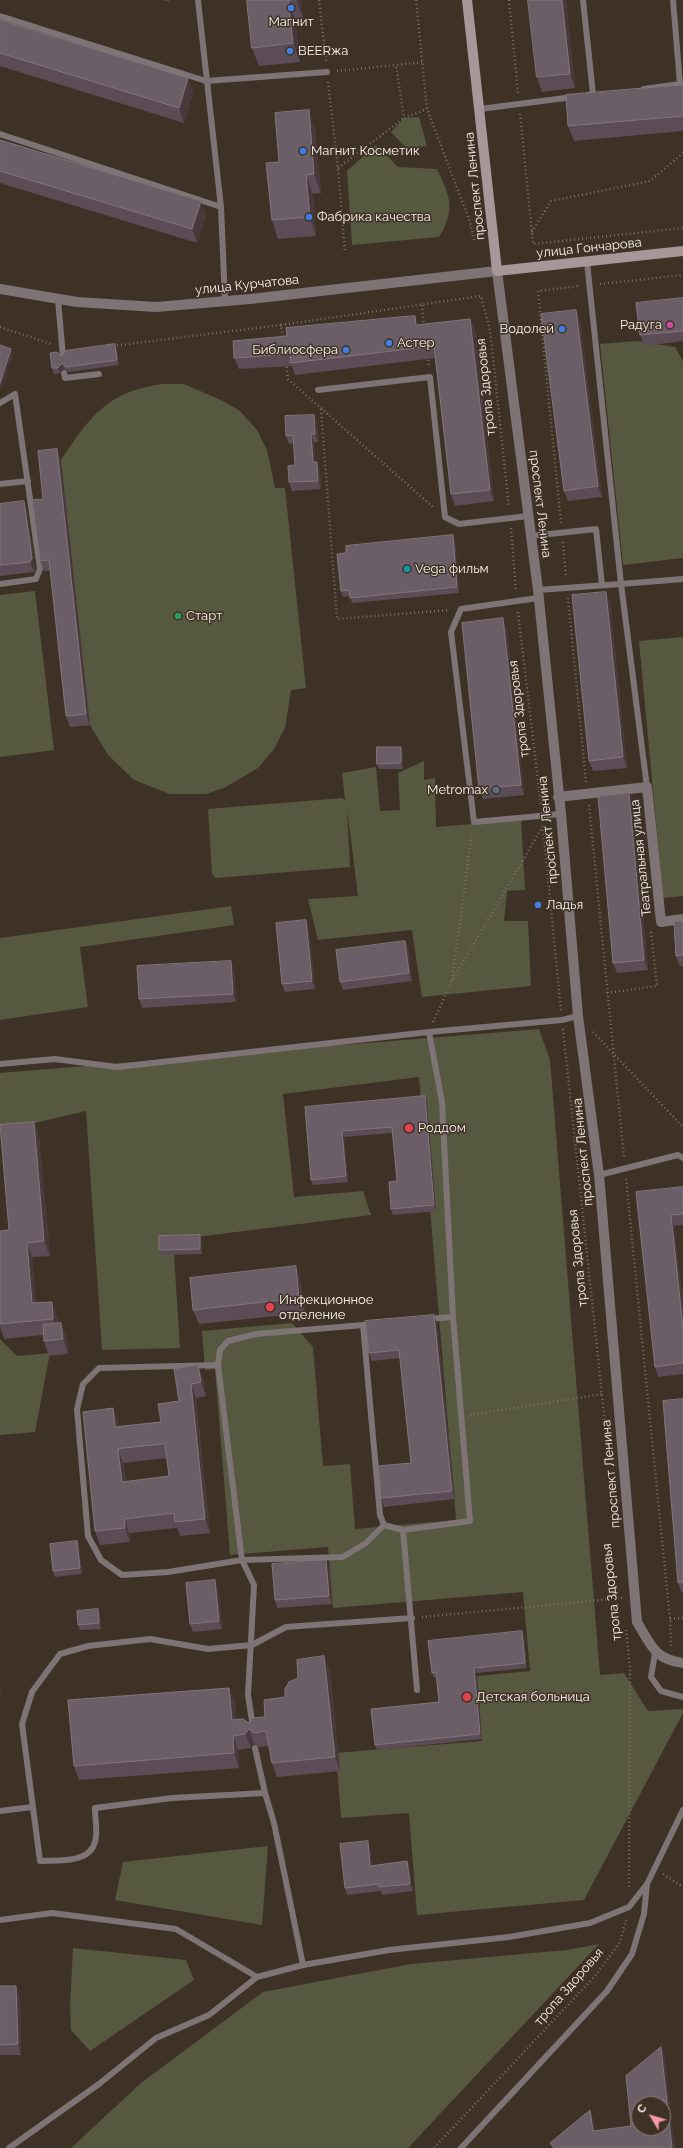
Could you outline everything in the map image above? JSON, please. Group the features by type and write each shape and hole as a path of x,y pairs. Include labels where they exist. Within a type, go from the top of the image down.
{"main road":[{"name":"проспект Ленина","path":"467,0 497,271"},
{"name":"улица Гончарова","path":"497,271 683,251"}],"street":[{"name":"улица Курчатова","path":"0,289 58,299 156,307 225,301 497,271"},
{"name":"проспект Ленина","path":"497,271 538,594 558,798 561,814 578,1016 599,1176 637,1622 655,1653"},
{"name":"Театральная улица","path":"558,798 647,787 661,922 683,919"},
{"path":"655,1653 671,1662 683,1663"}],"lane":[{"path":"198,0 221,207 225,301"},
{"path":"583,0 593,94"},
{"path":"633,90 682,84 673,0"},
{"path":"0,16 206,81 327,72"},
{"path":"480,109 601,94"},
{"path":"0,134 221,207"},
{"path":"587,262 622,584 647,787"},
{"path":"58,299 63,357"},
{"path":"64,373 65,378 99,374"},
{"path":"318,390 430,377 444,517 459,524 528,516"},
{"path":"0,403 15,394 40,569 36,579 0,584"},
{"path":"0,484 28,481"},
{"path":"531,536 596,529 602,586"},
{"path":"561,814 474,822 451,632 461,609 517,600 567,588 683,579"},
{"path":"0,1064 55,1059 117,1067 429,1032 562,1020 578,1016"},
{"path":"363,1325 380,1515 384,1524 403,1530 470,1521 452,1317 442,1102 429,1032"},
{"path":"599,1176 678,1155 683,1158"},
{"path":"423,1320 452,1317"},
{"path":"253,1733 248,1695 252,1645 254,1585 242,1560 218,1365 220,1350 228,1341 256,1334 370,1325"},
{"path":"218,1365 99,1368 83,1384 77,1409 88,1536 101,1560 122,1575 168,1572 242,1560 343,1557 366,1543 384,1524"},
{"path":"403,1530 412,1618 417,1690"},
{"path":"265,1793 172,1798 95,1808 96,1842 88,1854 68,1859 40,1861 22,1724 32,1692 60,1654 88,1646 150,1639 208,1649 252,1645 286,1627 412,1618"},
{"path":"655,1653 651,1677 661,1692 683,1697"},
{"path":"255,1748 265,1793 274,1823 303,1965"},
{"path":"0,1811 32,1807"},
{"path":"9,2148 99,2084 156,2038 209,2015 257,1977 303,1965 389,1950 509,1937 582,1924 629,1907 647,1884 683,1810"},
{"path":"461,2148 607,1992 632,1954 644,1914 647,1884"},
{"path":"0,1920 52,1913 176,1929 257,1977"}],"path":[{"path":"319,0 338,168 345,253"},
{"path":"416,0 427,109 470,222 474,240"},
{"path":"509,0 533,244 683,228"},
{"path":"327,72 422,62"},
{"path":"396,65 404,118"},
{"path":"338,168 404,118 427,109"},
{"path":"532,232 551,201 650,181 683,153"},
{"path":"671,1662 670,1619 538,291 683,275"},
{"name":"тропа Здоровья","path":"422,305 482,296 490,330 517,600 542,815 562,1020 608,1449"},
{"path":"112,346 281,325 422,305 425,334"},
{"path":"281,325 283,341"},
{"path":"0,327 62,347"},
{"path":"427,348 430,377"},
{"path":"285,356 288,380 444,517"},
{"path":"321,408 337,619 461,609"},
{"path":"452,981 474,822"},
{"path":"429,1032 452,981 543,826"},
{"path":"578,1016 683,1127"},
{"path":"461,1417 602,1394"},
{"name":"тропа Здоровья","path":"622,1590 624,1606"},
{"path":"412,1618 623,1598"},
{"path":"670,1619 683,1618"},
{"name":"тропа Здоровья","path":"434,2148 596,1975 620,1942 629,1907 630,1669 625,1622"},
{"path":"654,1869 683,1887"}],"green space":[{"path":"419,117 427,146 406,148 391,132 404,118"},
{"path":"376,145 398,167 437,169 448,195 449,203 448,218 439,237 352,245 347,171"},
{"path":"636,341 675,347 683,361 683,558 623,565 600,344"},
{"name":"Старт","path":"163,384 184,384 223,401 240,411 257,430 267,450 275,488 285,488 306,688 291,690 285,728 274,749 258,768 224,788 206,794 170,794 134,780 108,755 90,725 70,727 41,462 61,460 71,444 92,418 102,408 114,400 144,387"},
{"path":"35,591 54,750 0,757 0,595"},
{"path":"683,637 683,896 663,898 639,641"},
{"path":"424,761 424,780 435,778 436,827 521,820 525,890 507,891 504,921 528,921 531,986 422,997 412,930 318,940 308,899 358,896 347,808 350,867 216,878 212,874 208,809 342,798 345,800 342,773 376,767 380,811 400,810 398,773"},
{"path":"231,906 234,925 80,947 88,1007 0,1020 0,938"},
{"path":"539,1029 550,1060 600,1675 624,1673 648,1711 683,1709 683,1713 584,1900 417,1915 409,1813 341,1818 336,1753 482,1741 477,1676 530,1671 523,1592 333,1608 328,1547 230,1555 215,1369 205,1370 202,1331 292,1323 313,1347 323,1466 350,1464 355,1529 456,1520 419,1077 283,1094 294,1197 363,1191 371,1215 173,1240 180,1348 102,1350 86,1111 0,1131 0,1073"},
{"path":"0,1339 17,1356 50,1353 35,1432 0,1435"},
{"path":"268,1846 262,1925 115,1900 123,1862"},
{"path":"599,1944 408,2148 71,2148 141,2083 263,1992 411,1964 567,1950"},
{"path":"73,1948 186,1960 194,1980 90,2051 71,2030 70,2007"}],"building":[{"path":"247,0 288,0 293,43 252,48"},
{"path":"528,0 562,0 570,74 537,77"},
{"path":"0,20 188,78 179,108 0,53"},
{"path":"683,85 683,116 568,126 566,95"},
{"path":"309,110 314,174 306,175 310,217 272,220 266,163 279,162 275,113"},
{"path":"0,140 201,201 192,229 0,171"},
{"path":"683,298 683,331 640,335 636,303"},
{"path":"576,310 598,486 564,491 541,314"},
{"path":"415,316 416,325 470,319 490,490 451,494 434,346 291,363 290,354 234,358 233,341 287,336 286,328"},
{"path":"115,344 117,360 66,367 62,363 58,368 52,368 50,353 57,352 62,356 65,351"},
{"path":"0,345 11,349 0,383"},
{"path":"314,415 315,434 311,434 313,462 317,462 318,481 289,482 288,466 295,465 293,435 286,436 285,416"},
{"path":"57,449 86,714 66,716 49,560 40,561 32,500 43,499 38,451"},
{"path":"24,501 32,558 30,562 0,565 0,504"},
{"path":"453,535 457,587 350,598 349,590 341,591 337,554 346,553 346,546"},
{"path":"606,592 623,757 589,761 572,595"},
{"path":"503,618 521,785 479,789 462,623"},
{"path":"377,747 401,747 401,763 377,764"},
{"path":"629,793 644,960 613,963 598,796"},
{"path":"306,920 312,981 282,984 276,923"},
{"path":"683,921 683,955 676,956 674,922"},
{"path":"405,941 409,973 340,982 336,950"},
{"path":"231,961 233,994 139,999 137,966"},
{"path":"425,1096 434,1205 391,1209 389,1182 397,1181 392,1127 342,1131 346,1176 311,1180 305,1107"},
{"path":"34,1122 44,1241 27,1243 32,1303 52,1302 53,1319 0,1324 0,1231 9,1230 0,1125"},
{"path":"683,1187 683,1214 671,1215 683,1328 683,1363 655,1367 636,1192"},
{"path":"200,1235 200,1249 159,1250 159,1236"},
{"path":"296,1266 299,1298 193,1310 190,1278"},
{"path":"434,1315 452,1491 381,1498 378,1466 411,1463 399,1350 369,1353 365,1321"},
{"path":"61,1323 63,1339 44,1341 43,1325"},
{"path":"198,1365 201,1382 191,1384 205,1519 175,1522 174,1513 124,1519 125,1528 95,1531 83,1412 113,1408 115,1427 161,1422 158,1404 179,1401 174,1369","holes":["165,1444 169,1476 122,1482 118,1449"]},
{"path":"683,1399 683,1582 678,1583 663,1401"},
{"path":"77,1541 80,1568 53,1571 50,1544"},
{"path":"326,1560 329,1596 275,1600 272,1564"},
{"path":"215,1580 219,1621 190,1624 186,1583"},
{"path":"98,1609 99,1623 78,1625 77,1611"},
{"path":"522,1631 525,1663 474,1668 480,1734 375,1745 371,1709 439,1702 436,1672 432,1673 428,1641"},
{"path":"324,1656 335,1757 272,1763 266,1731 254,1733 249,1729 245,1734 233,1736 234,1753 74,1766 68,1700 229,1688 232,1720 243,1719 249,1723 252,1718 265,1717 264,1700 285,1697 285,1689 289,1682 298,1678 297,1660"},
{"path":"368,1841 370,1866 407,1861 410,1884 379,1887 379,1884 345,1888 340,1844"},
{"path":"0,1986 16,1986 18,2044 0,2045"},
{"path":"661,2047 666,2096 631,2096 631,2126 626,2076"},
{"path":"590,2110 593,2131 631,2126 631,2136 671,2136 672,2148 554,2148 550,2143"}],"place":[{"name":"Магнит","path":"291,8"},
{"name":"BEERжа","path":"290,51"},
{"name":"Магнит Косметик","path":"303,151"},
{"name":"Фабрика качества","path":"309,217"},
{"name":"Радуга","path":"670,325"},
{"name":"Водолей","path":"562,329"},
{"name":"Астер","path":"389,343"},
{"name":"Библиосфера","path":"346,350"},
{"name":"Vega фильм","path":"407,569"},
{"name":"Старт","path":"178,616"},
{"name":"Metromax","path":"496,790"},
{"name":"Ладья","path":"538,905"},
{"name":"Роддом","path":"409,1128"},
{"name":"Инфекционное отделение","path":"270,1307"},
{"name":"Детская больница","path":"467,1697"}]}
